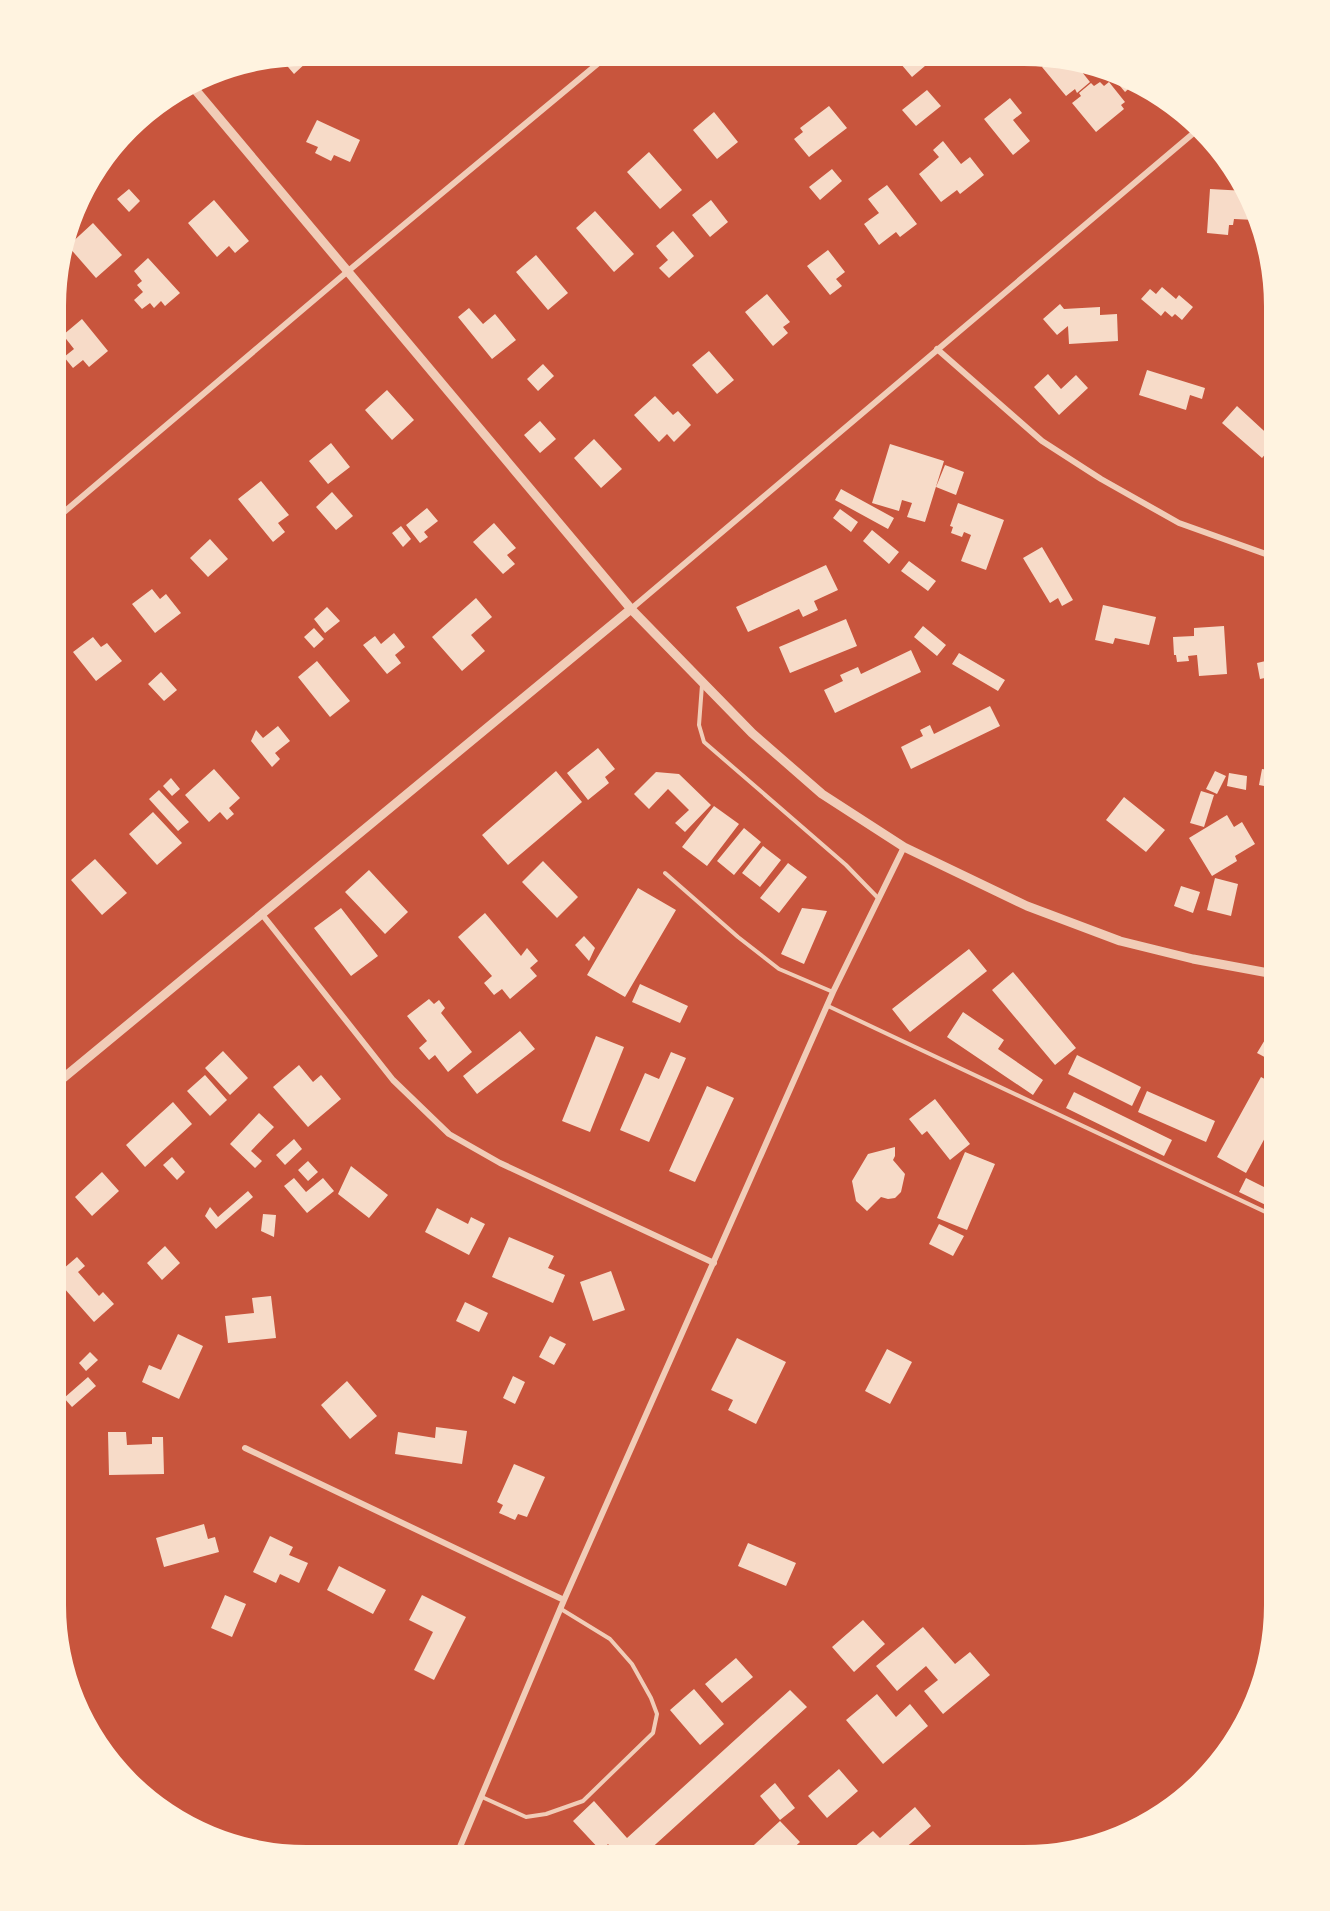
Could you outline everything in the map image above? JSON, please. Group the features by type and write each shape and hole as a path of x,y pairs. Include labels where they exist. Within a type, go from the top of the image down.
{"street":[{"path":"66,510 347,272 596,66"},
{"path":"197,92 631,609 752,733 822,794 904,847 1027,906 1120,941 1193,959 1264,972"},
{"path":"66,1076 631,609 1192,134"},
{"path":"937,349 1042,441 1101,479 1179,523 1264,553"},
{"path":"461,1845 564,1600 834,992 904,847"},
{"path":"261,913 393,1080 449,1134 500,1163 714,1263"},
{"path":"245,1448 564,1600"}],"lane":[{"path":"703,684 699,725 704,742 846,865 878,899"},
{"path":"665,873 738,937 779,969 834,992"},
{"path":"828,1006 1264,1211"},
{"path":"482,1797 526,1817 546,1814 583,1801 653,1733 657,1714 632,1664 610,1639 561,1609"}],"building":[{"path":"302,66 294,74 288,67"},
{"path":"903,66 925,66 912,77"},
{"path":"1042,67 1083,73 1090,82 1077,93 1075,89 1066,96"},
{"path":"1100,82 1104,86 1109,82 1125,102 1121,105 1124,109 1096,132 1072,103 1081,96 1079,93 1091,83 1094,86"},
{"path":"927,90 941,106 916,126 902,110"},
{"path":"1010,98 1022,113 1013,120 1030,141 1013,155 984,119"},
{"path":"829,106 847,128 809,157 794,139 803,132 800,128"},
{"path":"714,112 738,142 717,159 693,130"},
{"path":"317,120 360,140 350,162 334,155 331,161 315,153 318,147 306,142"},
{"path":"943,141 961,164 970,157 984,175 960,194 957,190 941,202 919,174 939,157 933,150"},
{"path":"649,152 682,190 660,209 627,172"},
{"path":"832,169 842,181 820,200 809,187"},
{"path":"887,185 917,224 900,237 896,232 879,245 864,224 879,213 868,199"},
{"path":"129,189 140,201 129,212 117,199"},
{"path":"1210,189 1234,190 1248,220 1234,219 1233,225 1229,225 1228,235 1207,233"},
{"path":"214,200 249,241 235,253 229,246 217,257 188,223"},
{"path":"711,200 728,222 710,237 692,215"},
{"path":"595,211 634,254 614,272 576,228"},
{"path":"93,223 122,255 96,278 73,251 76,239"},
{"path":"673,231 694,256 669,278 659,268 668,260 656,246"},
{"path":"828,250 845,272 836,279 842,286 830,295 807,266"},
{"path":"536,255 568,293 548,310 516,272"},
{"path":"148,258 180,293 165,306 161,301 154,308 150,303 142,309 134,300 143,292 137,285 142,281 134,271"},
{"path":"1162,287 1176,299 1179,295 1193,307 1182,320 1175,314 1172,317 1165,311 1161,316 1141,299 1150,289 1156,294"},
{"path":"767,294 790,322 783,327 788,333 773,346 745,312"},
{"path":"1060,304 1064,309 1100,307 1100,315 1117,314 1118,341 1069,344 1068,326 1057,335 1043,319"},
{"path":"469,308 483,324 495,314 516,340 492,359 458,317"},
{"path":"82,319 108,351 89,367 83,360 73,368 66,359 66,355 74,349 66,339 66,332"},
{"path":"709,351 734,380 717,394 692,365"},
{"path":"543,364 554,376 538,391 527,379"},
{"path":"1147,370 1205,388 1202,399 1190,395 1186,410 1139,395"},
{"path":"1048,374 1061,389 1076,375 1088,388 1059,415 1034,387"},
{"path":"387,390 414,420 392,440 365,410"},
{"path":"655,396 673,415 678,411 691,425 674,442 667,434 659,442 634,415"},
{"path":"1237,406 1264,431 1264,456 1262,458 1222,423"},
{"path":"540,421 556,439 540,453 524,435"},
{"path":"594,439 622,469 601,488 574,458"},
{"path":"331,443 350,467 328,484 309,461"},
{"path":"890,444 944,461 925,522 907,517 912,503 902,500 899,511 872,503"},
{"path":"945,465 964,472 956,495 936,487"},
{"path":"261,481 289,515 278,523 285,532 273,542 238,499"},
{"path":"841,489 894,518 888,529 835,500"},
{"path":"332,492 353,516 336,530 316,507"},
{"path":"958,503 1004,520 986,570 961,561 971,535 964,532 962,537 951,533 953,527 950,526"},
{"path":"427,508 438,521 424,532 428,537 420,543 406,525"},
{"path":"840,509 858,522 851,532 833,518"},
{"path":"494,523 516,548 507,555 515,564 503,574 473,542"},
{"path":"401,526 411,539 403,547 392,533"},
{"path":"872,530 899,552 889,564 863,541"},
{"path":"210,539 228,559 208,577 190,558"},
{"path":"1042,547 1073,600 1062,606 1058,598 1050,603 1023,558"},
{"path":"909,561 936,581 928,591 901,571"},
{"path":"826,565 838,590 814,601 818,610 803,617 799,609 748,632 736,607"},
{"path":"152,589 160,599 166,594 181,613 155,633 132,604"},
{"path":"476,598 492,617 471,635 485,651 462,671 432,637"},
{"path":"1103,605 1156,617 1149,645 1115,638 1113,644 1095,640"},
{"path":"327,607 340,621 325,633 314,619"},
{"path":"846,619 857,646 790,673 779,647"},
{"path":"923,626 946,645 937,656 914,637"},
{"path":"1224,626 1227,674 1199,676 1197,655 1188,656 1189,661 1177,662 1176,655 1174,655 1173,637 1194,636 1194,628"},
{"path":"314,628 324,639 314,648 304,637"},
{"path":"394,633 405,647 395,655 401,663 387,674 363,645 375,636 381,644"},
{"path":"93,637 101,647 107,643 122,661 96,681 73,652"},
{"path":"911,650 921,672 835,713 824,690 843,681 840,675 858,667 861,674"},
{"path":"959,653 1005,680 998,691 952,664"},
{"path":"317,661 350,701 330,717 298,677"},
{"path":"1264,661 1264,678 1260,679 1257,663"},
{"path":"161,672 177,690 164,701 148,684"},
{"path":"990,706 1000,726 911,769 901,747 923,736 920,730 930,725 934,734"},
{"path":"278,726 290,741 275,753 280,759 272,767 251,741 256,730 263,738"},
{"path":"598,748 615,769 605,777 609,783 588,800 567,773"},
{"path":"214,769 240,798 229,808 234,814 227,820 220,812 209,822 185,795"},
{"path":"1262,769 1264,769 1264,786 1259,785"},
{"path":"556,771 582,802 508,865 482,835"},
{"path":"1215,771 1226,776 1217,794 1206,789"},
{"path":"656,772 679,774 711,805 685,832 675,823 689,810 668,789 649,809 634,794"},
{"path":"1229,773 1247,776 1246,790 1227,786"},
{"path":"171,778 180,789 172,796 163,786"},
{"path":"159,790 189,822 178,831 149,799"},
{"path":"1201,791 1214,795 1204,827 1190,823"},
{"path":"1124,797 1165,830 1146,852 1106,820"},
{"path":"714,806 739,824 707,866 682,847"},
{"path":"153,812 182,843 157,865 129,834"},
{"path":"1227,815 1234,827 1242,822 1255,844 1235,856 1237,861 1212,876 1189,838"},
{"path":"744,828 761,842 734,875 717,861"},
{"path":"763,846 781,860 760,887 742,873"},
{"path":"95,859 127,893 102,915 71,880"},
{"path":"543,861 578,897 557,918 522,882"},
{"path":"788,863 807,877 779,913 760,898"},
{"path":"369,870 408,912 385,934 345,892"},
{"path":"1215,878 1238,884 1231,916 1207,910"},
{"path":"1181,886 1200,892 1193,913 1174,906"},
{"path":"638,888 676,910 625,997 587,975"},
{"path":"341,908 378,956 351,976 314,928"},
{"path":"802,908 827,911 804,964 781,954"},
{"path":"485,913 521,956 527,948 538,961 530,968 537,976 510,999 502,989 494,995 484,983 492,976 458,937"},
{"path":"584,936 595,948 589,961 575,945"},
{"path":"969,949 987,971 910,1032 892,1009"},
{"path":"1013,972 1076,1048 1055,1065 992,990"},
{"path":"640,984 688,1006 680,1023 632,1002"},
{"path":"429,999 434,1004 439,1000 445,1008 441,1013 472,1052 448,1072 435,1055 429,1060 419,1048 427,1041 407,1016"},
{"path":"963,1012 1004,1040 998,1049 1043,1080 1033,1095 947,1037"},
{"path":"520,1031 535,1049 477,1094 463,1076"},
{"path":"596,1036 624,1047 590,1132 562,1121"},
{"path":"1264,1041 1264,1057 1257,1053"},
{"path":"223,1051 248,1078 230,1095 205,1068"},
{"path":"671,1052 686,1058 649,1142 620,1130 645,1073 659,1079"},
{"path":"1077,1055 1141,1087 1132,1106 1068,1074"},
{"path":"299,1065 313,1082 321,1075 341,1099 308,1127 273,1087"},
{"path":"205,1075 227,1100 210,1116 187,1091"},
{"path":"1261,1077 1264,1079 1264,1140 1246,1173 1217,1157"},
{"path":"707,1086 734,1098 695,1182 669,1171"},
{"path":"1147,1091 1215,1121 1206,1142 1138,1112"},
{"path":"1074,1092 1172,1140 1164,1156 1066,1108"},
{"path":"935,1099 970,1144 950,1160 927,1131 922,1135 909,1119"},
{"path":"173,1102 192,1124 145,1167 126,1145"},
{"path":"259,1113 274,1127 251,1151 262,1161 255,1168 230,1144"},
{"path":"294,1139 302,1149 285,1165 276,1155"},
{"path":"895,1147 893,1160 905,1174 901,1192 895,1198 881,1197 867,1211 856,1201 852,1181 868,1154"},
{"path":"965,1152 995,1164 967,1230 937,1218"},
{"path":"172,1157 185,1172 177,1180 163,1165"},
{"path":"308,1161 318,1172 308,1181 298,1170"},
{"path":"351,1166 388,1195 369,1218 338,1194"},
{"path":"102,1172 119,1191 92,1216 75,1197"},
{"path":"294,1178 306,1192 323,1178 334,1191 307,1213 284,1186"},
{"path":"1246,1178 1264,1187 1264,1204 1239,1192"},
{"path":"248,1191 253,1197 216,1229 205,1216 210,1207 218,1217"},
{"path":"437,1208 468,1224 471,1217 485,1224 469,1255 425,1232"},
{"path":"263,1214 276,1215 274,1237 261,1231"},
{"path":"939,1224 964,1236 953,1256 929,1244"},
{"path":"509,1237 554,1256 548,1268 565,1275 553,1303 492,1277"},
{"path":"165,1246 180,1263 162,1280 147,1263"},
{"path":"77,1257 85,1266 78,1272 99,1296 103,1292 114,1304 94,1322 66,1290 66,1266"},
{"path":"611,1271 625,1310 593,1321 580,1282"},
{"path":"271,1296 276,1338 228,1343 225,1316 254,1313 252,1298"},
{"path":"465,1302 488,1313 479,1332 456,1321"},
{"path":"178,1334 203,1346 179,1399 142,1382 149,1365 161,1370"},
{"path":"550,1336 566,1344 554,1365 539,1357"},
{"path":"737,1338 786,1362 756,1424 728,1410 733,1400 711,1390"},
{"path":"887,1349 912,1362 890,1404 865,1391"},
{"path":"90,1352 98,1360 86,1371 79,1363"},
{"path":"513,1376 525,1382 515,1404 503,1398"},
{"path":"88,1377 96,1386 72,1407 66,1400 66,1396"},
{"path":"347,1381 377,1416 350,1439 321,1405"},
{"path":"436,1427 467,1431 462,1464 395,1454 398,1432 435,1438"},
{"path":"108,1432 126,1432 127,1445 152,1444 152,1437 163,1437 164,1474 109,1475"},
{"path":"514,1464 545,1477 527,1517 518,1514 515,1520 499,1513 503,1505 497,1502"},
{"path":"204,1524 208,1539 215,1537 219,1552 164,1567 156,1538"},
{"path":"270,1536 293,1547 289,1555 308,1563 299,1583 280,1574 276,1583 253,1572"},
{"path":"748,1543 796,1563 786,1586 738,1566"},
{"path":"339,1566 386,1590 373,1614 327,1590"},
{"path":"225,1595 246,1604 232,1637 211,1628"},
{"path":"422,1595 466,1617 434,1680 414,1670 433,1632 409,1620"},
{"path":"863,1620 885,1644 854,1672 832,1647"},
{"path":"923,1627 955,1664 970,1652 990,1675 943,1714 924,1691 938,1680 926,1666 897,1691 876,1666"},
{"path":"736,1658 753,1677 722,1703 705,1684"},
{"path":"694,1689 724,1724 700,1745 670,1710"},
{"path":"790,1690 807,1707 655,1845 595,1845 573,1821 594,1801 627,1838"},
{"path":"877,1694 896,1717 910,1704 928,1726 883,1764 846,1720"},
{"path":"839,1769 858,1791 827,1818 808,1796"},
{"path":"775,1783 795,1808 780,1820 760,1796"},
{"path":"915,1807 931,1826 909,1845 857,1845 873,1831 880,1838"},
{"path":"780,1821 800,1842 797,1845 754,1845"}]}
